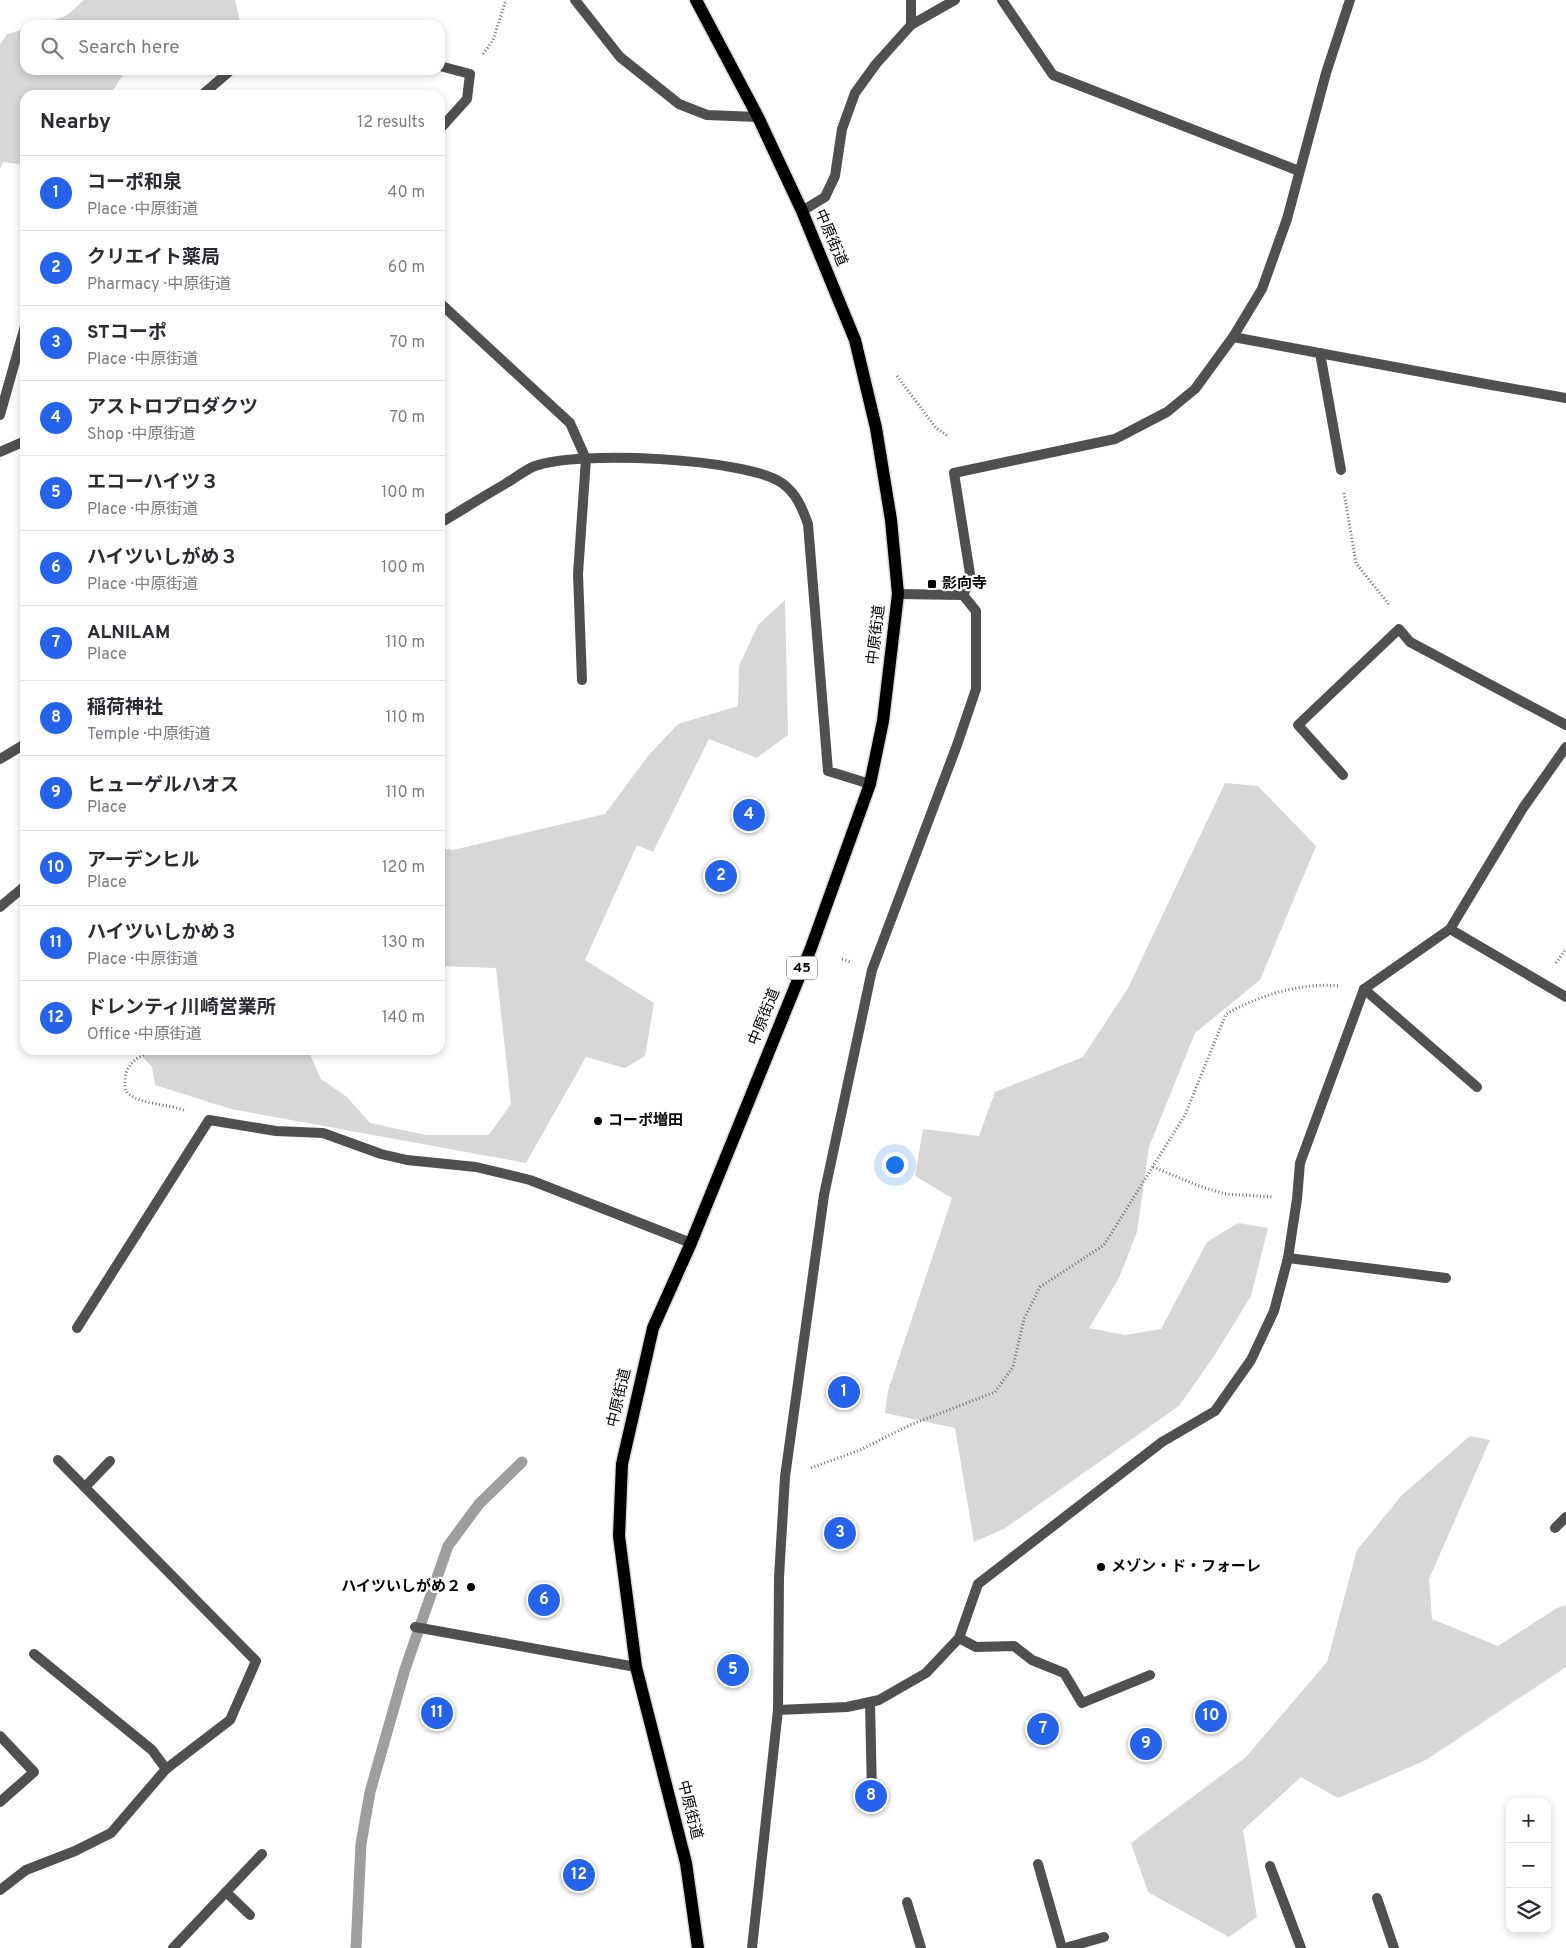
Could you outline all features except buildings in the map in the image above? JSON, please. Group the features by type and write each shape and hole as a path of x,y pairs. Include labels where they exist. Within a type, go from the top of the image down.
{"main road":[{"name":"中原街道","path":"696,0 758,116 802,211 855,340 876,428 890,520 898,594 883,721 870,784 811,948 691,1243 653,1328 622,1464 619,1536 636,1667 686,1863 698,1948"}],"street":[{"path":"574,0 620,57 680,104 707,115 758,116"},
{"path":"910,25 912,0"},
{"path":"802,211 825,197 835,176 842,129 855,93 876,64 910,25 954,0"},
{"path":"1002,0 1053,75 1299,171"},
{"path":"963,595 971,580 954,472 1115,439 1167,412 1195,389 1233,337 1262,289 1287,219 1326,73 1350,0"},
{"path":"445,67 470,74 467,99 445,123"},
{"path":"208,90 225,75"},
{"path":"445,308 570,423 586,459 578,574 582,680"},
{"path":"1233,337 1566,398"},
{"path":"0,415 20,344"},
{"path":"1320,353 1341,470"},
{"path":"0,452 20,443"},
{"path":"445,519 534,466 557,461 620,458 700,462 747,470 782,483 799,500 808,524 828,771 870,784"},
{"path":"898,594 963,595"},
{"path":"752,1948 778,1710 779,1577 785,1477 824,1195 872,970 958,745 976,689 976,611 963,595"},
{"path":"1343,775 1298,725 1400,630 1410,642 1566,725"},
{"path":"0,759 20,747"},
{"path":"778,1710 846,1707 879,1700 926,1672 959,1638 978,1584 1162,1442 1215,1411 1251,1360 1274,1311 1288,1258 1297,1199 1300,1163 1364,989 1450,929 1523,808 1566,747"},
{"path":"0,907 20,890"},
{"path":"1450,929 1566,998"},
{"path":"1364,989 1477,1087"},
{"path":"77,1328 209,1120 276,1132 323,1133 407,1160 476,1167 530,1180 691,1243"},
{"path":"1288,1258 1446,1278"},
{"path":"0,1890 26,1870 75,1851 111,1833 166,1769 230,1720 256,1661 58,1460"},
{"path":"84,1487 110,1461"},
{"path":"1555,1528 1566,1517"},
{"path":"415,1627 636,1667"},
{"path":"959,1638 976,1647 1014,1646 1032,1660 1064,1674 1082,1702 1150,1675"},
{"path":"34,1654 152,1750 166,1769"},
{"path":"870,1702 872,1795"},
{"path":"0,1736 34,1772 0,1802"},
{"path":"173,1948 262,1854"},
{"path":"1038,1864 1064,1948 1104,1937"},
{"path":"1270,1866 1301,1948"},
{"path":"226,1892 250,1915"},
{"path":"1377,1898 1394,1948"},
{"path":"907,1902 921,1948"}],"path":[{"path":"470,74 493,40 506,0"},
{"path":"897,376 936,428 948,436"},
{"path":"1341,470 1356,563 1393,610 1400,630"},
{"path":"785,1477 860,1450 910,1425 995,1392 1013,1367 1024,1319 1040,1288 1104,1245 1185,1115 1226,1014 1265,996 1299,988 1329,985 1364,989"},
{"path":"144,1055 134,1060 126,1069 125,1088 129,1094 144,1101 175,1106 209,1120"},
{"path":"1153,1167 1198,1186 1225,1194 1297,1199"}],"shaded area":[{"path":"84,0 235,0 240,20 53,20 66,16"},
{"path":"20,30 20,75 123,75 113,90 20,90 20,164 3,162 0,169 0,45 7,34"},
{"path":"785,600 788,735 757,758 709,739 653,852 637,845 585,960 654,1003 645,1056 625,1068 586,1057 526,1163 231,1109 155,1085 152,1067 141,1055 310,1055 321,1079 347,1097 370,1123 426,1135 489,1135 511,1104 496,968 445,966 445,849 453,850 605,814 648,756 678,724 738,706 739,666 758,625"},
{"path":"1225,783 1258,786 1316,846 1260,980 1195,1033 1149,1147 1137,1232 1119,1278 1089,1328 1125,1335 1161,1329 1207,1242 1238,1223 1268,1228 1251,1296 1214,1356 1179,1406 1004,1529 974,1542 955,1428 885,1413 888,1391 952,1198 915,1176 923,1129 979,1136 995,1092 1083,1057 1128,988"},
{"path":"1470,1436 1490,1440 1429,1579 1432,1619 1498,1646 1557,1608 1566,1605 1566,1667 1426,1760 1338,1798 1301,1777 1243,1830 1257,1917 1229,1937 1148,1892 1131,1843 1246,1757 1327,1662 1357,1550 1402,1495"}],"waterway":[{"path":"356,1948 361,1844 370,1792 405,1669 448,1546 479,1504 522,1462"}],"place":[{"name":"影向寺","path":"932,584"},
{"name":"アストロプロダクツ","path":"749,815"},
{"name":"クリエイト薬局","path":"721,876"},
{"name":"コーポ増田","path":"598,1121"},
{"name":"コーポ和泉","path":"844,1392"},
{"name":"STコーポ","path":"840,1533"},
{"name":"メゾン・ド・フォーレ","path":"1101,1567"},
{"name":"ハイツいしがめ２","path":"471,1587"},
{"name":"ハイツいしがめ３","path":"544,1600"},
{"name":"エコーハイツ３","path":"733,1670"},
{"name":"ハイツいしかめ３","path":"437,1713"},
{"name":"アーデンヒル","path":"1211,1716"},
{"name":"ALNILAM","path":"1043,1729"},
{"name":"ヒューゲルハオス","path":"1146,1744"},
{"name":"稲荷神社","path":"871,1796"},
{"name":"ドレンティ川崎営業所","path":"579,1875"}]}
